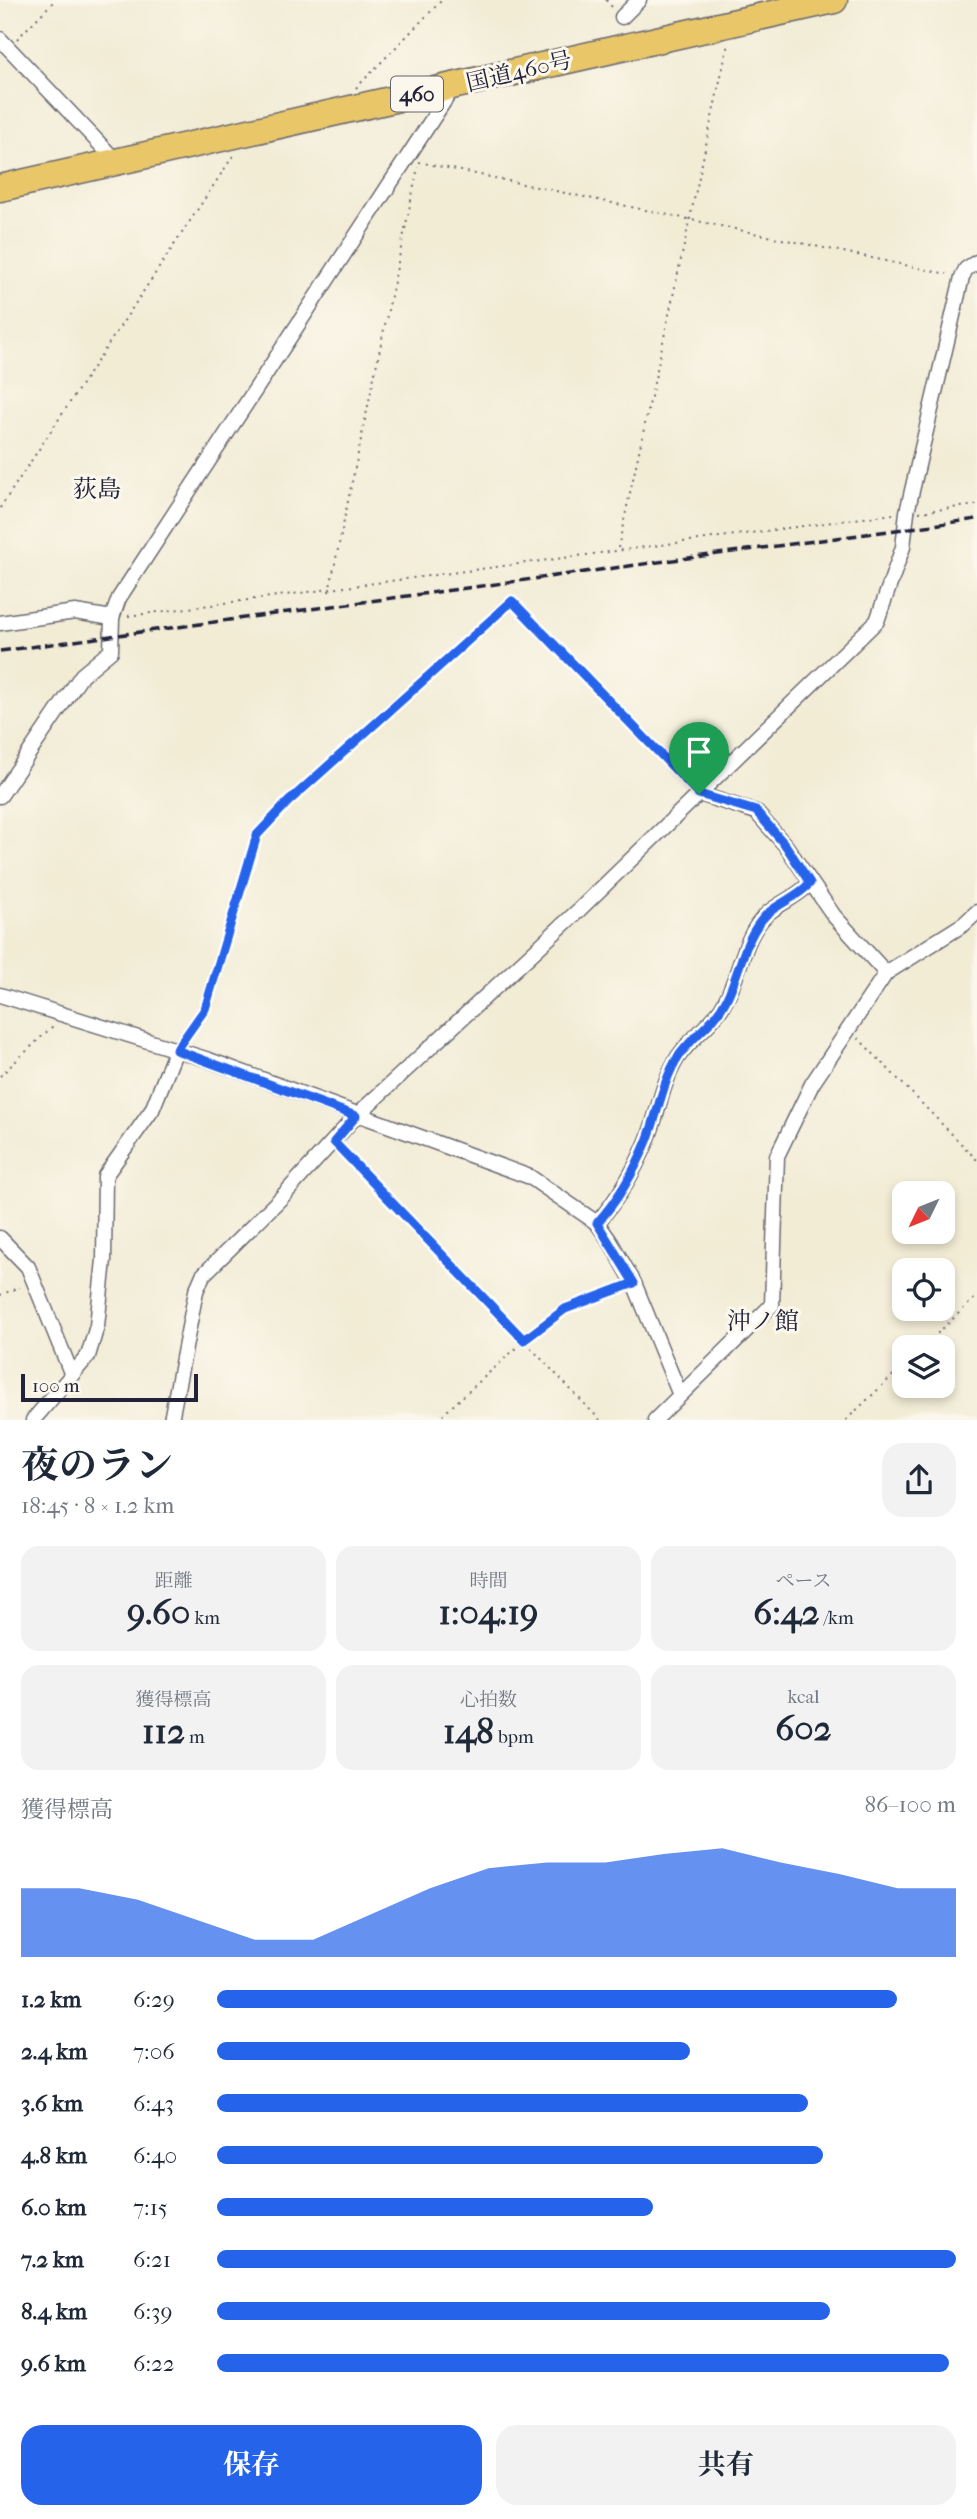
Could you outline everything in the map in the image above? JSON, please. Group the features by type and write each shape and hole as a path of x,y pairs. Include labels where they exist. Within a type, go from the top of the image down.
{"highway":[{"name":"国道460号","path":"0,188 834,0"}],"street":[{"path":"622,16 639,0"},
{"path":"4,44 117,162"},
{"path":"0,796 82,675 111,650 112,618 118,598 412,161 454,86"},
{"path":"170,1420 196,1291 203,1275 334,1142 356,1116 579,910 877,621 903,547 907,512 962,277 967,269 977,262"},
{"path":"0,623 75,612 112,618"},
{"path":"699,794 756,811 786,846 834,916 886,973"},
{"path":"597,1223 614,1204 646,1142 668,1076 679,1055 714,1019 726,1002 752,933 767,914 803,892 810,883"},
{"path":"655,1420 772,1305 777,1156 812,1084 848,1026 886,973 964,924 977,912"},
{"path":"0,995 176,1050 356,1116 447,1144 530,1177 597,1223 634,1283 680,1395"},
{"path":"33,1420 88,1356 97,1326 104,1260 105,1176 152,1110 176,1050"},
{"path":"0,1238 28,1267 72,1375"}],"path":[{"path":"4,44 55,0"},
{"path":"330,114 442,0"},
{"path":"617,549 687,220 733,23"},
{"path":"0,508 233,155 239,134"},
{"path":"329,592 412,161 962,277"},
{"path":"112,618 329,592 617,549 977,505"},
{"path":"176,1050 205,1009 257,835 288,802 512,601 699,794"},
{"path":"0,1076 64,1015"},
{"path":"848,1026 977,1160"},
{"path":"334,1142 600,1420"},
{"path":"437,1420 524,1340 565,1309 634,1283"},
{"path":"0,1295 23,1286 35,1285"},
{"path":"936,1335 977,1296"},
{"path":"846,1420 892,1376"}],"railway":[{"path":"0,651 977,519"}],"district":[{"name":"荻島","path":"97,489"},
{"name":"沖ノ館","path":"763,1321"}],"route":[{"path":"512,601 699,794 756,811 786,846 810,883 803,892 767,914 752,933 726,1002 714,1019 679,1055 668,1076 646,1142 614,1204 597,1223 634,1283 565,1309 524,1340 334,1142 356,1116 176,1050 205,1009 257,835 288,802 512,601"}]}
